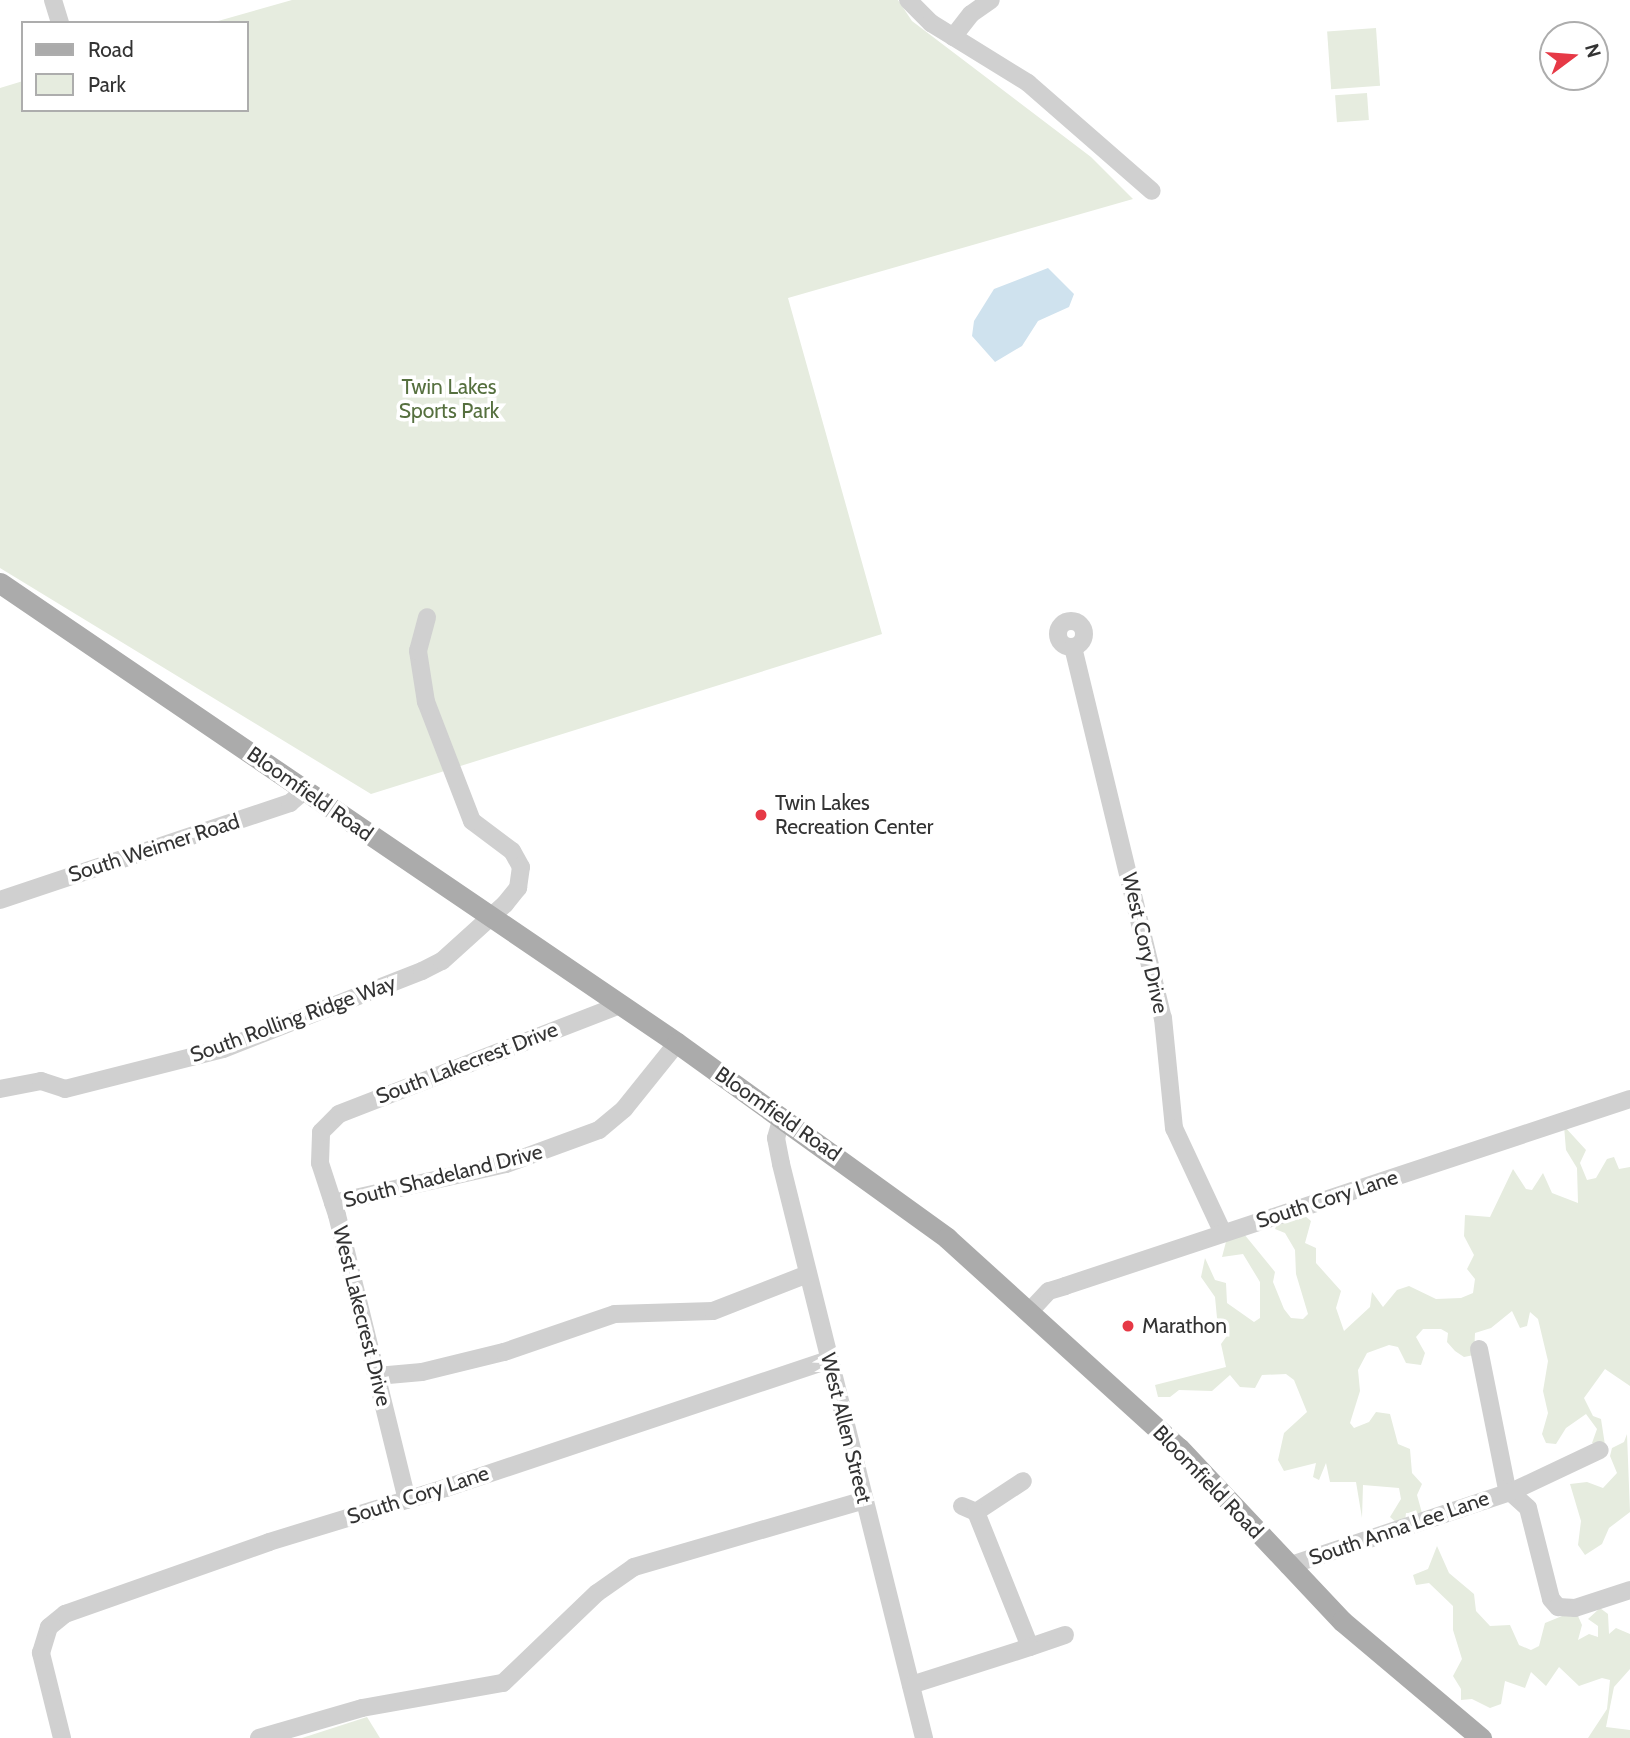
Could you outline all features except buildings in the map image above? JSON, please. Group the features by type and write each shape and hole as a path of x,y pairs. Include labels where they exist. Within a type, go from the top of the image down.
{"main road":[{"name":"Bloomfield Road","path":"0,583 305,790 489,919 677,1043 947,1238 1031,1310 1179,1448 1288,1566 1363,1639 1481,1738"}],"street":[{"path":"53,0 59,21"},
{"path":"908,0 931,23 1028,83 1153,191"},
{"path":"953,37 971,14 991,0"},
{"name":"South Rolling Ridge Way","path":"0,1089 41,1081 65,1089 223,1049 442,961 489,919 518,888 521,867 512,851 472,821 426,702 418,651 427,617"},
{"name":"West Cory Drive","path":"1073,647 1161,1009 1174,1128 1223,1233"},
{"name":"South Weimer Road","path":"0,900 290,803 305,790"},
{"name":"South Lakecrest Drive","path":"321,1132 339,1114 620,1005"},
{"name":"South Shadeland Drive","path":"333,1203 506,1164 599,1130 624,1109 677,1043"},
{"name":"South Cory Lane","path":"1031,1310 1049,1291 1630,1099"},
{"name":"West Allen Street","path":"782,1117 776,1138 807,1274 925,1738"},
{"name":"West Lakecrest Drive","path":"321,1132 319,1156 407,1500"},
{"path":"377,1376 422,1372 504,1352 615,1314 713,1311 807,1274"},
{"path":"1479,1349 1511,1492 1528,1508 1551,1600 1559,1607 1574,1608 1630,1590"},
{"name":"South Cory Lane","path":"62,1738 42,1665 42,1643 49,1627 73,1610 280,1538 407,1500 828,1360"},
{"name":"South Anna Lee Lane","path":"1288,1566 1511,1492 1600,1450"},
{"path":"1023,1481 969,1509 1030,1647"},
{"path":"259,1738 362,1708 503,1683 597,1593 634,1567 864,1500"},
{"path":"911,1685 1065,1635"}],"green space":[{"name":"Twin Lakes Sports Park","path":"292,0 898,0 912,21 1091,157 1133,199 788,298 882,634 371,794 0,568 0,88 21,82 21,112 248,112 248,21 218,21"},
{"path":"1376,28 1380,86 1331,89 1327,31"},
{"path":"1367,93 1369,120 1337,122 1335,95"},
{"path":"1564,1126 1586,1150 1580,1163 1587,1180 1596,1178 1607,1159 1614,1157 1619,1169 1630,1167 1630,1386 1605,1369 1584,1398 1593,1416 1601,1419 1605,1445 1592,1443 1597,1429 1586,1414 1566,1428 1556,1444 1546,1443 1542,1434 1548,1413 1543,1391 1548,1361 1538,1319 1530,1312 1527,1326 1520,1328 1512,1311 1491,1328 1475,1333 1474,1355 1464,1357 1455,1351 1447,1342 1448,1333 1441,1329 1423,1329 1416,1337 1425,1353 1421,1365 1406,1363 1398,1347 1389,1345 1367,1353 1358,1370 1360,1391 1350,1423 1354,1428 1369,1422 1376,1412 1390,1414 1398,1444 1410,1449 1412,1473 1422,1484 1417,1495 1422,1513 1406,1513 1405,1521 1398,1524 1390,1517 1401,1499 1399,1488 1363,1485 1362,1518 1356,1482 1330,1482 1326,1463 1319,1480 1313,1477 1316,1463 1284,1471 1278,1460 1284,1433 1307,1412 1294,1380 1286,1374 1262,1375 1255,1388 1240,1387 1230,1375 1212,1391 1179,1390 1170,1397 1158,1397 1155,1385 1226,1367 1221,1344 1229,1333 1217,1318 1215,1297 1201,1277 1205,1258 1215,1280 1226,1283 1227,1303 1254,1322 1260,1318 1260,1282 1243,1254 1222,1257 1227,1238 1244,1234 1275,1272 1273,1282 1284,1309 1291,1318 1303,1319 1308,1314 1296,1274 1295,1250 1285,1233 1275,1229 1278,1222 1305,1216 1311,1221 1305,1243 1316,1248 1316,1263 1341,1291 1336,1308 1344,1331 1370,1307 1372,1292 1383,1307 1397,1290 1409,1286 1436,1299 1461,1298 1473,1293 1475,1279 1467,1269 1474,1255 1464,1236 1465,1215 1490,1217 1513,1169 1526,1189 1532,1190 1543,1173 1552,1193 1578,1203 1577,1168 1566,1150"},
{"path":"1627,1434 1630,1512 1609,1528 1602,1544 1585,1555 1578,1545 1581,1521 1570,1484 1587,1482 1603,1488 1617,1473 1610,1456 1612,1448 1624,1442"},
{"path":"1437,1546 1449,1573 1474,1594 1476,1611 1490,1626 1510,1625 1519,1645 1531,1650 1539,1646 1545,1623 1567,1614 1578,1616 1582,1625 1578,1640 1589,1634 1598,1637 1598,1626 1588,1619 1600,1608 1608,1614 1609,1634 1616,1628 1630,1634 1630,1669 1614,1687 1606,1727 1630,1730 1630,1738 1588,1738 1607,1709 1610,1680 1602,1678 1579,1686 1559,1667 1546,1686 1531,1672 1525,1688 1505,1681 1501,1704 1490,1708 1472,1699 1461,1700 1461,1689 1453,1676 1462,1659 1453,1630 1453,1606 1429,1583 1416,1585 1413,1575 1428,1569"},
{"path":"367,1717 380,1738 302,1738"}],"water":[{"path":"1048,268 1074,294 1069,307 1038,321 1022,346 995,362 972,336 974,321 994,289"}],"place":[{"name":"Twin Lakes Recreation Center","path":"761,815"},
{"name":"Marathon","path":"1128,1326"}]}
